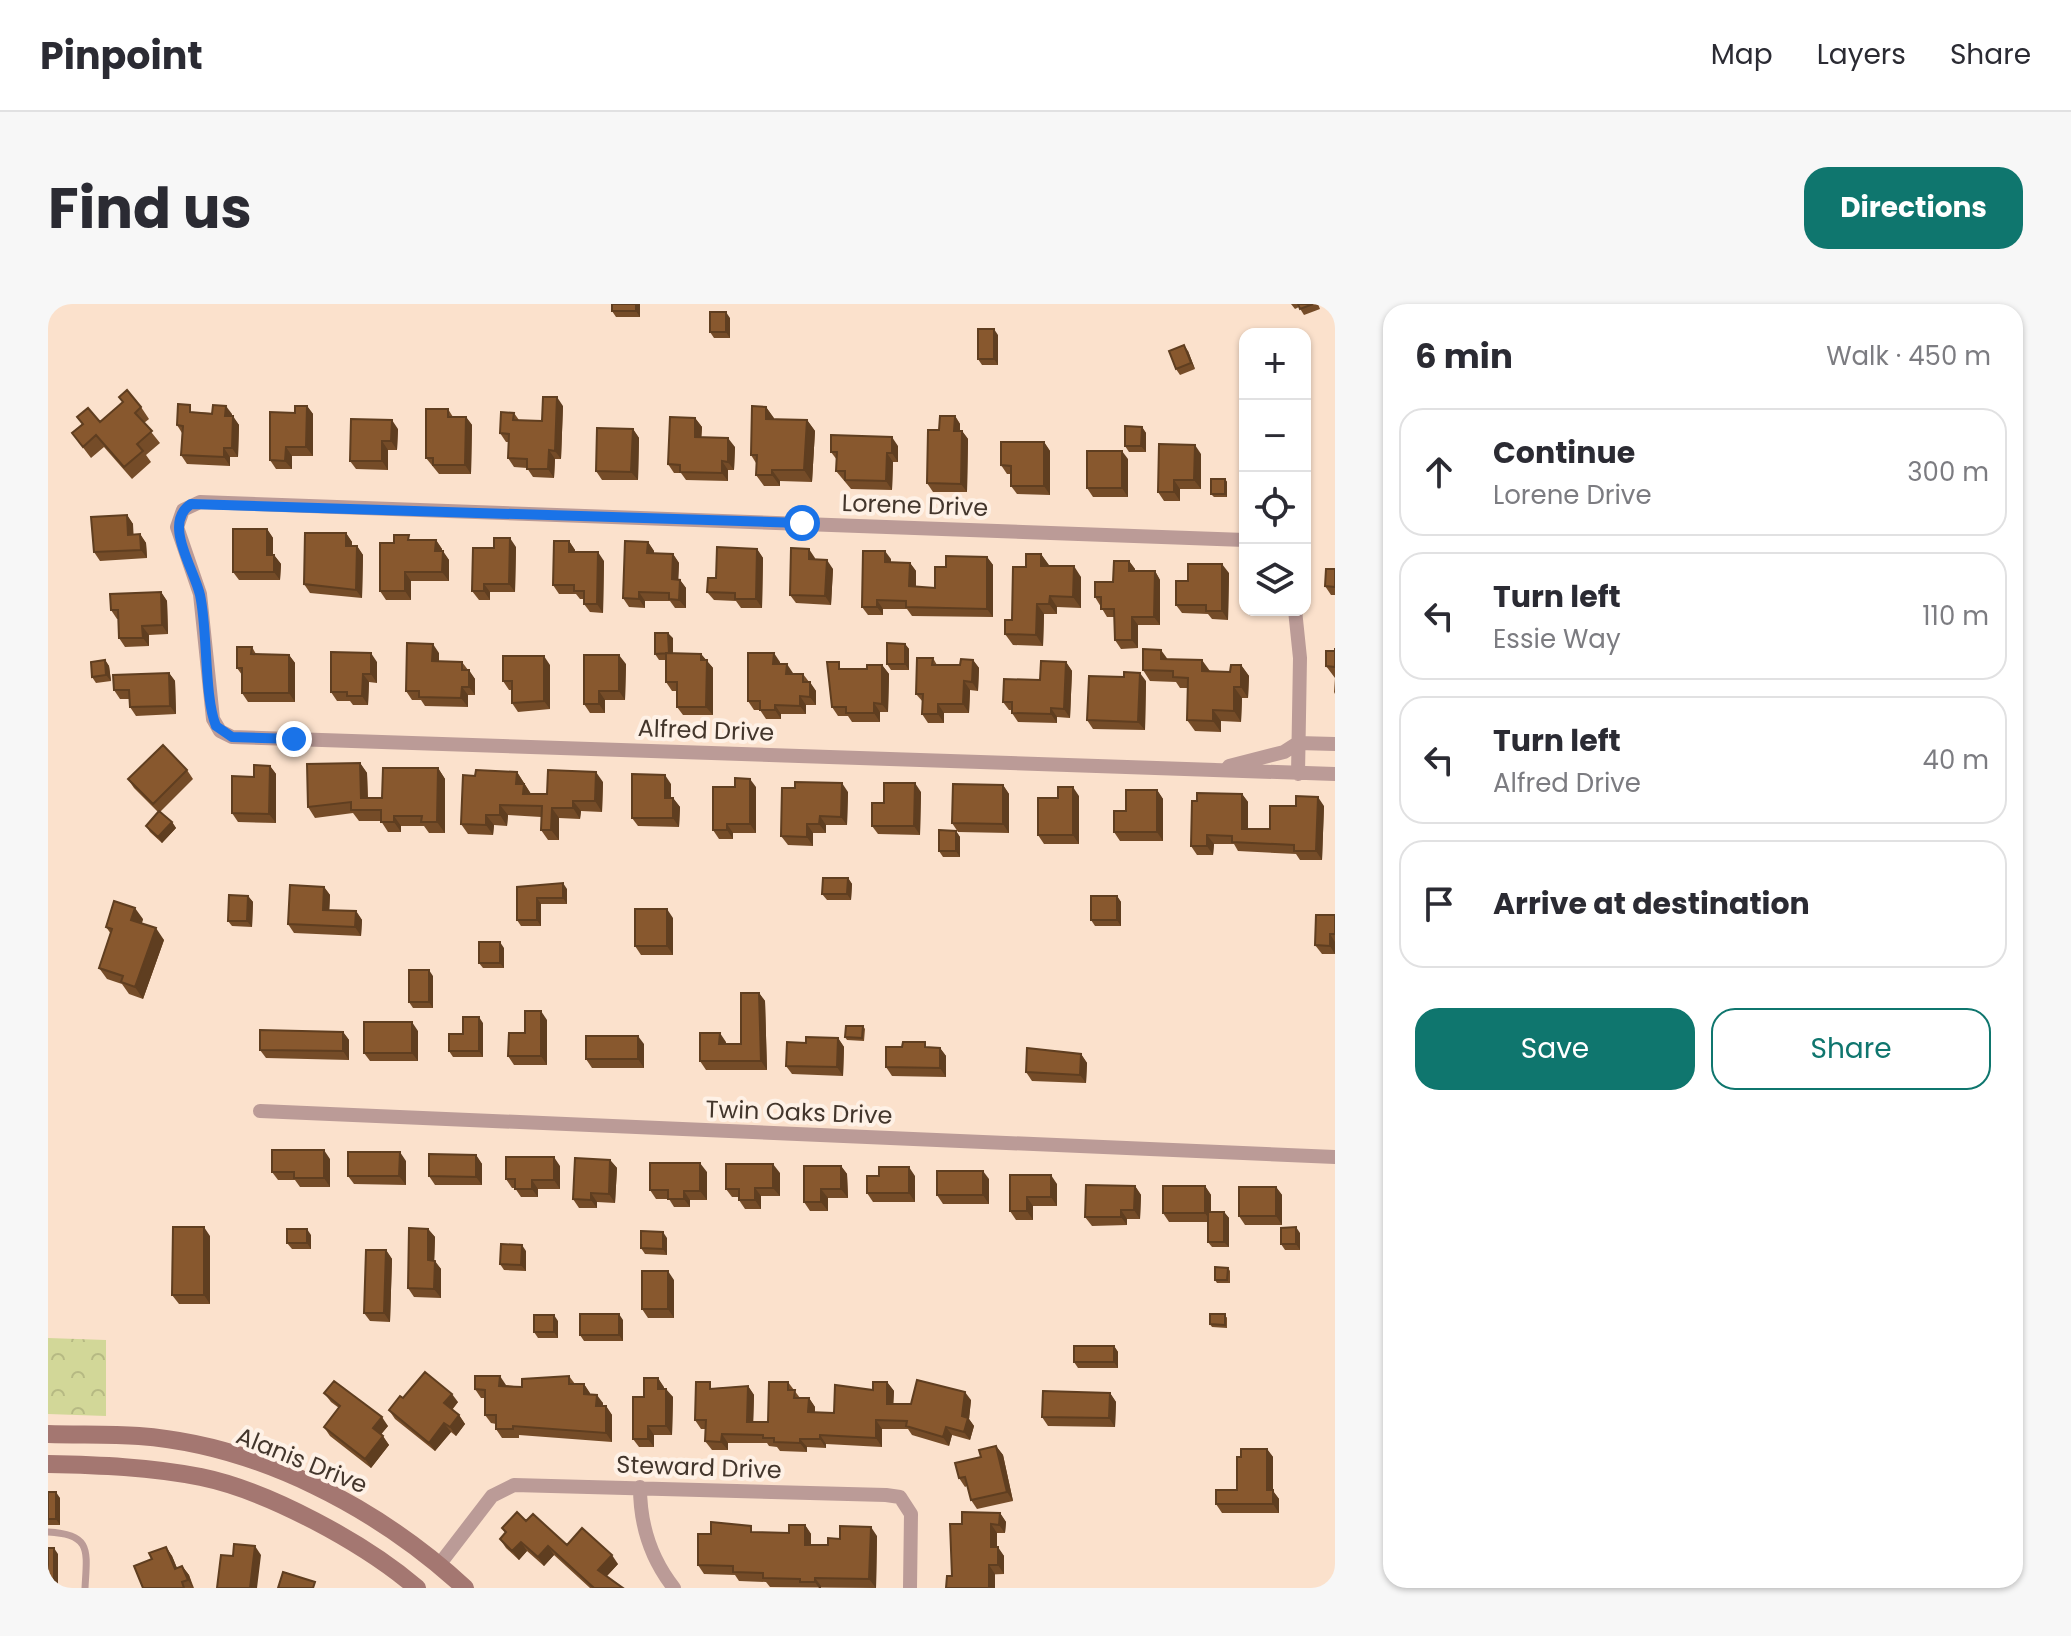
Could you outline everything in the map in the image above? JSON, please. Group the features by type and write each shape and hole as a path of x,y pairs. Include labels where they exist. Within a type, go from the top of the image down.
{"main road":[{"name":"Alanis Drive","path":"48,1434 141,1436 214,1450 292,1476 369,1514 465,1588"},
{"name":"Alanis Drive","path":"48,1464 132,1467 204,1478 302,1514 390,1564 417,1588"}],"street":[{"name":"Lorene Drive","path":"213,712 200,594 177,527 183,510 200,502 1239,540"},
{"path":"1296,616 1299,638 1298,774"},
{"name":"Alfred Drive","path":"213,712 220,731 232,737 1335,774"},
{"name":"Alfred Drive","path":"1213,770 1267,757 1298,743 1335,744"},
{"name":"Twin Oaks Drive","path":"260,1111 1335,1157"},
{"name":"Steward Drive","path":"439,1565 492,1496 514,1485 900,1497 911,1514 910,1588"},
{"path":"640,1487 647,1540 662,1573 674,1588"}],"lane":[{"path":"48,1532 70,1533 83,1542 87,1554 85,1588"}],"green space":[{"path":"48,1338 106,1340 106,1416 48,1414"}],"building":[{"path":"612,304 636,304 636,311 612,311"},
{"path":"710,312 726,312 726,332 710,332"},
{"path":"978,329 994,329 994,359 978,359"},
{"path":"1184,345 1191,363 1176,369 1169,351"},
{"path":"127,390 141,407 135,413 152,431 137,444 143,451 124,467 96,435 83,447 72,433 83,424 77,417 88,408 100,422 123,402 119,397"},
{"path":"543,397 557,397 555,451 549,450 548,469 527,469 527,459 508,458 509,434 500,433 501,412 514,413 513,420 542,421"},
{"path":"178,404 190,405 190,412 212,414 213,405 226,406 225,416 233,416 232,448 224,448 224,457 181,455 183,426 177,425"},
{"path":"295,406 307,406 306,447 286,447 285,461 270,460 270,412 295,413"},
{"path":"752,406 766,407 766,419 807,420 804,470 772,470 772,475 756,475 757,455 751,455"},
{"path":"426,409 448,409 448,417 466,417 465,465 433,465 433,458 426,458"},
{"path":"940,416 955,416 954,431 962,431 961,484 927,483 928,430 939,430"},
{"path":"670,417 695,418 695,437 728,438 728,462 722,461 722,473 680,472 680,465 668,464"},
{"path":"351,419 392,420 391,441 382,441 382,461 350,461"},
{"path":"1125,426 1142,427 1141,446 1125,446"},
{"path":"597,428 633,429 631,472 596,471"},
{"path":"831,435 892,437 892,453 887,453 886,481 845,480 845,471 836,471 837,452 831,452"},
{"path":"1001,442 1044,442 1044,486 1011,486 1011,466 1001,465"},
{"path":"1159,444 1195,445 1194,480 1174,480 1174,492 1158,492"},
{"path":"1087,451 1122,451 1122,488 1087,488"},
{"path":"1211,479 1225,479 1225,494 1211,494"},
{"path":"127,515 128,535 140,534 141,550 94,552 91,517"},
{"path":"233,529 267,529 267,555 274,555 274,572 233,572"},
{"path":"305,533 346,533 346,546 357,546 356,590 304,584"},
{"path":"394,535 409,535 408,540 436,540 435,551 443,551 442,572 405,572 405,591 380,591 380,543 394,543"},
{"path":"494,538 510,538 509,584 484,584 484,591 472,591 473,548 494,548"},
{"path":"554,541 569,541 569,552 598,552 597,604 584,604 584,591 574,591 574,585 553,585"},
{"path":"625,541 648,542 647,553 673,554 672,579 680,580 679,600 669,599 669,593 639,592 639,599 623,598"},
{"path":"717,547 757,549 756,599 735,599 735,593 707,592 708,578 716,578"},
{"path":"791,548 809,549 809,559 827,560 825,596 790,595"},
{"path":"863,551 885,551 885,562 910,563 909,586 935,588 935,567 946,567 946,556 987,557 987,609 906,607 906,601 877,600 877,607 862,607"},
{"path":"1026,554 1041,554 1041,566 1074,566 1073,597 1050,596 1049,604 1037,604 1036,635 1005,634 1005,620 1012,620 1013,567 1026,567"},
{"path":"1114,561 1129,561 1129,571 1155,571 1154,617 1132,617 1132,640 1115,640 1114,609 1101,609 1101,597 1095,597 1095,582 1113,582"},
{"path":"1188,564 1222,564 1222,611 1206,611 1206,605 1176,605 1176,581 1188,581"},
{"path":"1326,569 1335,569 1335,587 1325,586"},
{"path":"161,592 162,625 142,626 143,638 119,638 118,610 111,610 110,594"},
{"path":"655,633 668,633 669,653 655,654"},
{"path":"407,643 433,644 432,661 462,662 462,670 469,670 469,687 462,687 461,698 419,697 419,691 406,691"},
{"path":"887,643 905,644 905,664 887,664"},
{"path":"237,647 252,647 251,654 289,655 289,693 242,693 242,668 237,668"},
{"path":"1143,649 1161,650 1161,659 1202,660 1202,671 1230,672 1231,665 1241,665 1241,687 1234,687 1234,711 1213,710 1213,721 1187,720 1188,678 1173,677 1173,671 1143,670"},
{"path":"1326,651 1335,651 1335,667 1326,666"},
{"path":"331,652 371,653 371,674 363,674 362,696 331,692"},
{"path":"666,653 701,654 701,660 707,660 706,707 677,707 677,682 666,682"},
{"path":"748,653 774,653 773,664 787,664 786,674 803,674 803,682 810,682 810,697 800,696 800,706 775,705 775,710 760,710 760,701 748,701"},
{"path":"584,655 619,655 619,691 599,691 599,704 584,704"},
{"path":"503,656 544,656 544,701 512,703 512,681 503,681"},
{"path":"917,658 933,658 932,665 960,665 961,659 973,660 972,682 964,681 963,704 938,704 938,714 922,714 923,694 916,694"},
{"path":"105,660 106,675 92,677 91,662"},
{"path":"1041,661 1066,662 1064,709 1051,708 1051,714 1012,713 1012,702 1003,702 1004,679 1040,680"},
{"path":"827,662 839,662 839,669 867,669 867,665 882,665 882,704 874,703 874,713 846,713 846,707 832,707"},
{"path":"1124,672 1140,673 1138,722 1087,720 1089,676 1124,677"},
{"path":"169,673 170,706 130,707 129,690 114,690 113,675"},
{"path":"163,745 187,770 153,804 128,779"},
{"path":"360,763 361,798 382,798 383,768 438,768 437,822 421,822 422,816 394,816 394,822 381,822 381,810 351,810 351,802 308,807 307,764"},
{"path":"254,765 270,766 269,814 232,813 232,776 254,777"},
{"path":"476,770 517,772 516,784 524,784 523,794 547,794 548,770 596,772 595,801 573,801 573,808 552,808 551,830 541,830 542,806 500,805 500,815 486,815 486,825 461,824 463,775 475,776"},
{"path":"632,774 665,775 665,798 673,798 673,818 632,818"},
{"path":"735,778 750,779 750,824 727,824 727,830 713,830 713,787 735,787"},
{"path":"795,782 842,783 841,817 820,816 819,824 807,824 807,837 781,836 782,788 795,788"},
{"path":"884,783 915,783 914,826 872,826 872,803 884,803"},
{"path":"953,784 1003,785 1003,824 952,823"},
{"path":"1058,787 1073,787 1073,835 1038,835 1038,798 1058,798"},
{"path":"1126,790 1157,790 1157,832 1114,832 1114,811 1126,811"},
{"path":"1197,793 1242,794 1242,829 1270,829 1270,806 1296,806 1296,796 1318,797 1316,851 1294,851 1294,845 1232,842 1232,836 1207,835 1207,846 1191,846 1192,801 1197,801"},
{"path":"159,811 172,822 158,837 146,826"},
{"path":"939,830 956,831 956,851 939,851"},
{"path":"823,878 848,878 847,894 822,894"},
{"path":"563,883 563,898 537,898 537,920 517,920 517,887"},
{"path":"290,885 324,887 323,910 356,911 355,927 288,924"},
{"path":"229,895 248,896 247,921 228,921"},
{"path":"1091,896 1117,896 1117,920 1091,920"},
{"path":"114,901 135,908 131,920 156,928 135,987 121,982 123,976 99,968 112,929 106,927"},
{"path":"635,909 667,909 667,946 635,946"},
{"path":"1316,915 1335,915 1335,934 1330,934 1330,946 1315,945"},
{"path":"479,942 500,942 500,963 479,963"},
{"path":"409,970 429,970 429,1002 409,1002"},
{"path":"741,993 759,993 761,1061 700,1061 700,1033 720,1033 719,1044 741,1044"},
{"path":"525,1011 541,1011 541,1056 508,1056 509,1033 525,1033"},
{"path":"463,1017 479,1017 479,1051 449,1051 449,1034 463,1034"},
{"path":"364,1022 412,1022 412,1053 364,1053"},
{"path":"846,1026 863,1026 862,1038 845,1037"},
{"path":"260,1030 343,1032 343,1051 260,1050"},
{"path":"586,1036 638,1036 638,1059 586,1059"},
{"path":"806,1037 838,1038 837,1067 786,1066 787,1042 806,1043"},
{"path":"903,1042 925,1042 925,1047 940,1048 940,1068 886,1067 886,1047 902,1047"},
{"path":"1027,1048 1081,1054 1080,1075 1026,1072"},
{"path":"272,1150 324,1150 324,1178 294,1178 294,1172 272,1172"},
{"path":"348,1152 400,1152 399,1176 348,1176"},
{"path":"429,1154 476,1155 476,1177 429,1176"},
{"path":"506,1157 554,1157 554,1180 532,1180 532,1189 515,1189 515,1179 506,1179"},
{"path":"575,1158 610,1160 609,1194 591,1193 591,1200 573,1199"},
{"path":"650,1163 700,1163 700,1191 684,1191 684,1199 668,1199 668,1190 650,1190"},
{"path":"726,1164 773,1164 773,1188 755,1188 755,1200 739,1200 739,1189 726,1189"},
{"path":"804,1166 841,1166 841,1189 821,1189 821,1202 804,1202"},
{"path":"879,1167 909,1167 909,1193 867,1193 867,1176 879,1176"},
{"path":"937,1171 983,1171 983,1195 937,1195"},
{"path":"1010,1175 1051,1175 1051,1197 1027,1197 1027,1211 1010,1211"},
{"path":"1086,1185 1135,1186 1134,1210 1121,1210 1121,1217 1085,1217"},
{"path":"1163,1186 1205,1186 1205,1213 1163,1213"},
{"path":"1239,1187 1276,1187 1276,1216 1239,1216"},
{"path":"1208,1212 1224,1212 1224,1242 1208,1242"},
{"path":"173,1227 204,1227 204,1295 172,1295"},
{"path":"1296,1227 1296,1244 1281,1244 1281,1228"},
{"path":"409,1228 428,1229 428,1260 435,1261 434,1289 408,1288"},
{"path":"287,1229 307,1229 307,1243 287,1243"},
{"path":"641,1231 663,1232 663,1249 641,1248"},
{"path":"501,1244 522,1245 521,1265 500,1264"},
{"path":"366,1250 386,1250 384,1313 364,1313"},
{"path":"1215,1267 1228,1268 1227,1280 1215,1280"},
{"path":"642,1271 668,1271 668,1309 642,1309"},
{"path":"580,1314 619,1314 619,1335 580,1335"},
{"path":"1210,1314 1225,1314 1225,1325 1210,1324"},
{"path":"534,1315 554,1315 554,1332 534,1332"},
{"path":"1074,1346 1114,1346 1114,1362 1074,1362"},
{"path":"425,1372 452,1394 444,1403 459,1415 450,1427 444,1423 429,1443 389,1410"},
{"path":"475,1376 500,1376 499,1386 522,1387 522,1379 569,1376 569,1384 584,1384 584,1394 597,1395 596,1406 606,1406 606,1433 513,1426 513,1429 496,1429 496,1415 485,1415 485,1390 475,1389"},
{"path":"644,1378 658,1378 658,1389 666,1389 666,1426 648,1426 648,1439 633,1439 633,1397 644,1397"},
{"path":"917,1380 965,1392 962,1416 968,1418 964,1432 946,1427 943,1437 906,1426 907,1421 876,1420 876,1438 820,1435 820,1439 800,1439 800,1443 774,1442 774,1438 763,1438 763,1435 722,1434 721,1442 705,1441 706,1420 695,1420 696,1382 710,1382 710,1389 748,1386 747,1422 768,1422 769,1382 788,1382 788,1390 795,1390 794,1398 809,1398 808,1412 834,1413 835,1385 873,1390 873,1382 887,1382 887,1404 911,1404"},
{"path":"334,1381 382,1417 373,1428 383,1436 365,1459 324,1427 340,1406 324,1393"},
{"path":"1043,1391 1110,1393 1109,1418 1042,1417"},
{"path":"996,1446 1007,1492 971,1500 965,1477 959,1478 955,1463 981,1457 979,1450"},
{"path":"1241,1449 1267,1449 1267,1490 1273,1490 1273,1504 1216,1504 1216,1490 1237,1490 1237,1457 1241,1457"},
{"path":"48,1492 56,1492 56,1519 48,1519"},
{"path":"517,1512 526,1521 533,1514 567,1545 582,1528 612,1555 598,1570 623,1588 594,1588 548,1546 538,1557 521,1542 512,1551 500,1539 506,1532 502,1528"},
{"path":"962,1512 1000,1513 999,1525 991,1524 991,1547 998,1547 998,1565 989,1565 989,1588 946,1588 947,1576 952,1576 950,1524 962,1524"},
{"path":"711,1522 751,1526 751,1532 789,1533 789,1525 805,1525 805,1545 828,1545 828,1538 840,1539 840,1526 871,1527 869,1579 815,1578 815,1582 800,1582 800,1579 763,1578 763,1573 733,1572 733,1566 698,1565 698,1534 711,1534"},
{"path":"234,1544 255,1546 250,1588 217,1588 221,1555 233,1556"},
{"path":"166,1547 175,1569 182,1566 188,1580 182,1582 184,1588 143,1588 134,1566 152,1559 149,1553"},
{"path":"48,1548 54,1548 54,1588 48,1588"},
{"path":"283,1572 315,1582 313,1588 278,1588"}],"route":[{"path":"294,739 232,737 216,726 200,594 177,527 183,510 191,504 802,523"}]}
